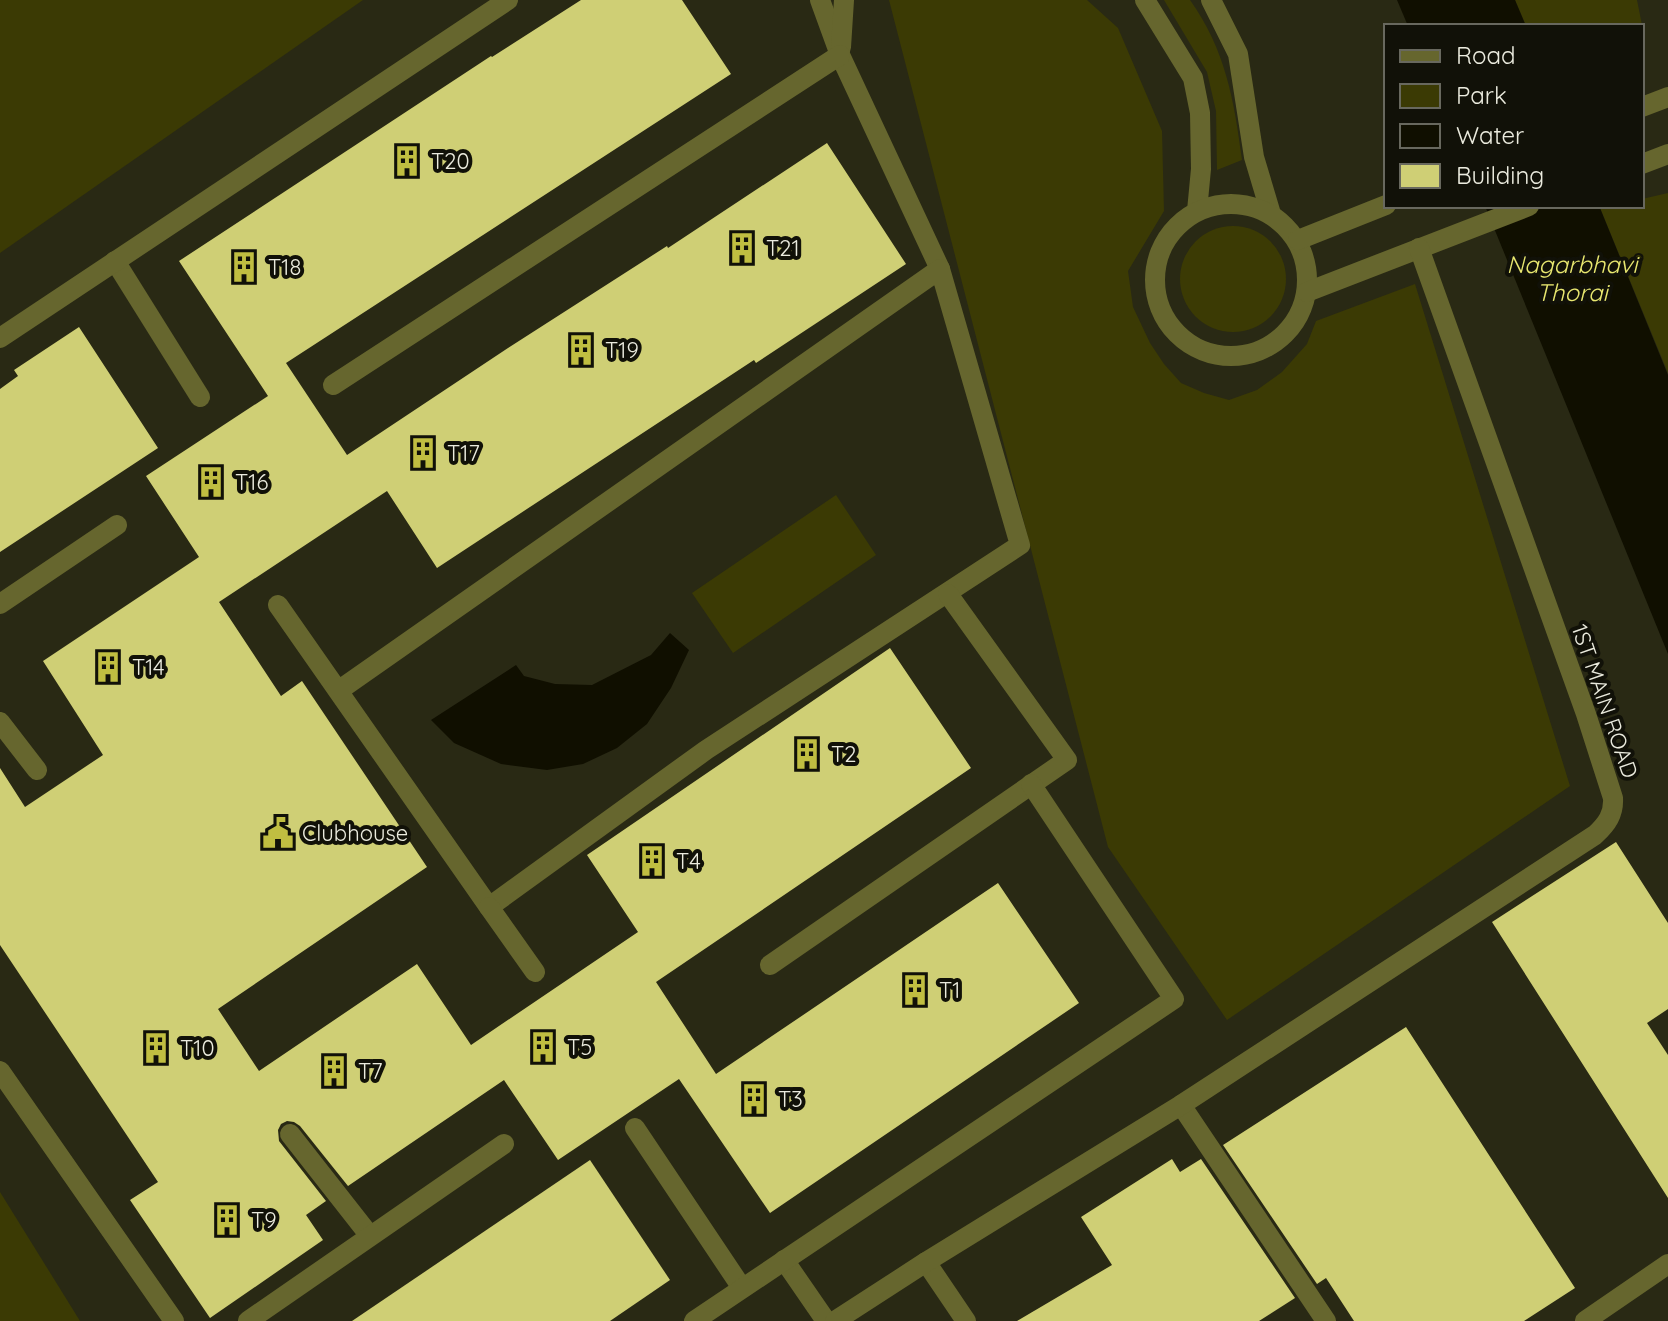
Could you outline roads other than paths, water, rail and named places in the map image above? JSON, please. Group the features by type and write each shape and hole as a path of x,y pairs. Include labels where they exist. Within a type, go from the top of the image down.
{"street":[{"path":"0,338 508,0"},
{"path":"489,907 706,750 1020,545 940,269 840,55 820,0"},
{"path":"840,55 844,0"},
{"path":"1145,0 1193,78 1200,113 1201,169 1197,211"},
{"path":"1211,0 1238,54 1254,157 1271,214"},
{"path":"333,385 840,55"},
{"path":"1644,163 1668,154"},
{"path":"1221,203 1247,204 1271,214 1298,240 1308,274 1307,292 1299,317 1282,338 1260,352 1234,357 1208,354 1185,342 1167,324 1156,300 1155,274 1161,248 1176,226 1197,211 1221,203"},
{"path":"1298,240 1384,206"},
{"path":"1307,292 1524,208"},
{"name":"1ST MAIN ROAD","path":"1181,1105 1595,835 1605,826 1613,807 1613,798 1586,714 1426,245"},
{"path":"115,261 200,397"},
{"path":"338,691 940,269"},
{"path":"0,604 117,525"},
{"path":"770,965 1067,760 948,594"},
{"path":"278,605 535,972"},
{"path":"0,722 37,770"},
{"path":"694,1321 1174,999 1031,784"},
{"path":"0,1071 174,1321"},
{"path":"835,1321 1181,1105 1326,1321"},
{"path":"635,1128 742,1288"},
{"path":"290,1134 370,1236"},
{"path":"248,1321 504,1144"},
{"path":"784,1260 826,1321"},
{"path":"926,1262 966,1321"},
{"path":"1585,1321 1668,1264"}],"water":[{"path":"1397,0 1515,0 1525,24 1407,24"},
{"name":"Nagarbhavi Thorai","path":"1486,208 1600,208 1668,375 1668,654"},
{"path":"670,633 689,650 671,688 647,724 617,748 583,764 547,770 501,764 454,743 431,720 516,665 524,676 555,684 592,685 651,655"}],"place":[{"name":"T20","path":"407,161"},
{"name":"T21","path":"742,248"},
{"name":"T18","path":"244,267"},
{"name":"T19","path":"581,350"},
{"name":"T17","path":"423,453"},
{"name":"T16","path":"211,482"},
{"name":"T14","path":"108,667"},
{"name":"T2","path":"807,754"},
{"name":"Clubhouse","path":"278,833"},
{"name":"T4","path":"652,861"},
{"name":"T1","path":"915,990"},
{"name":"T5","path":"543,1047"},
{"name":"T10","path":"156,1048"},
{"name":"T7","path":"334,1071"},
{"name":"T3","path":"754,1099"},
{"name":"T9","path":"227,1220"}]}
